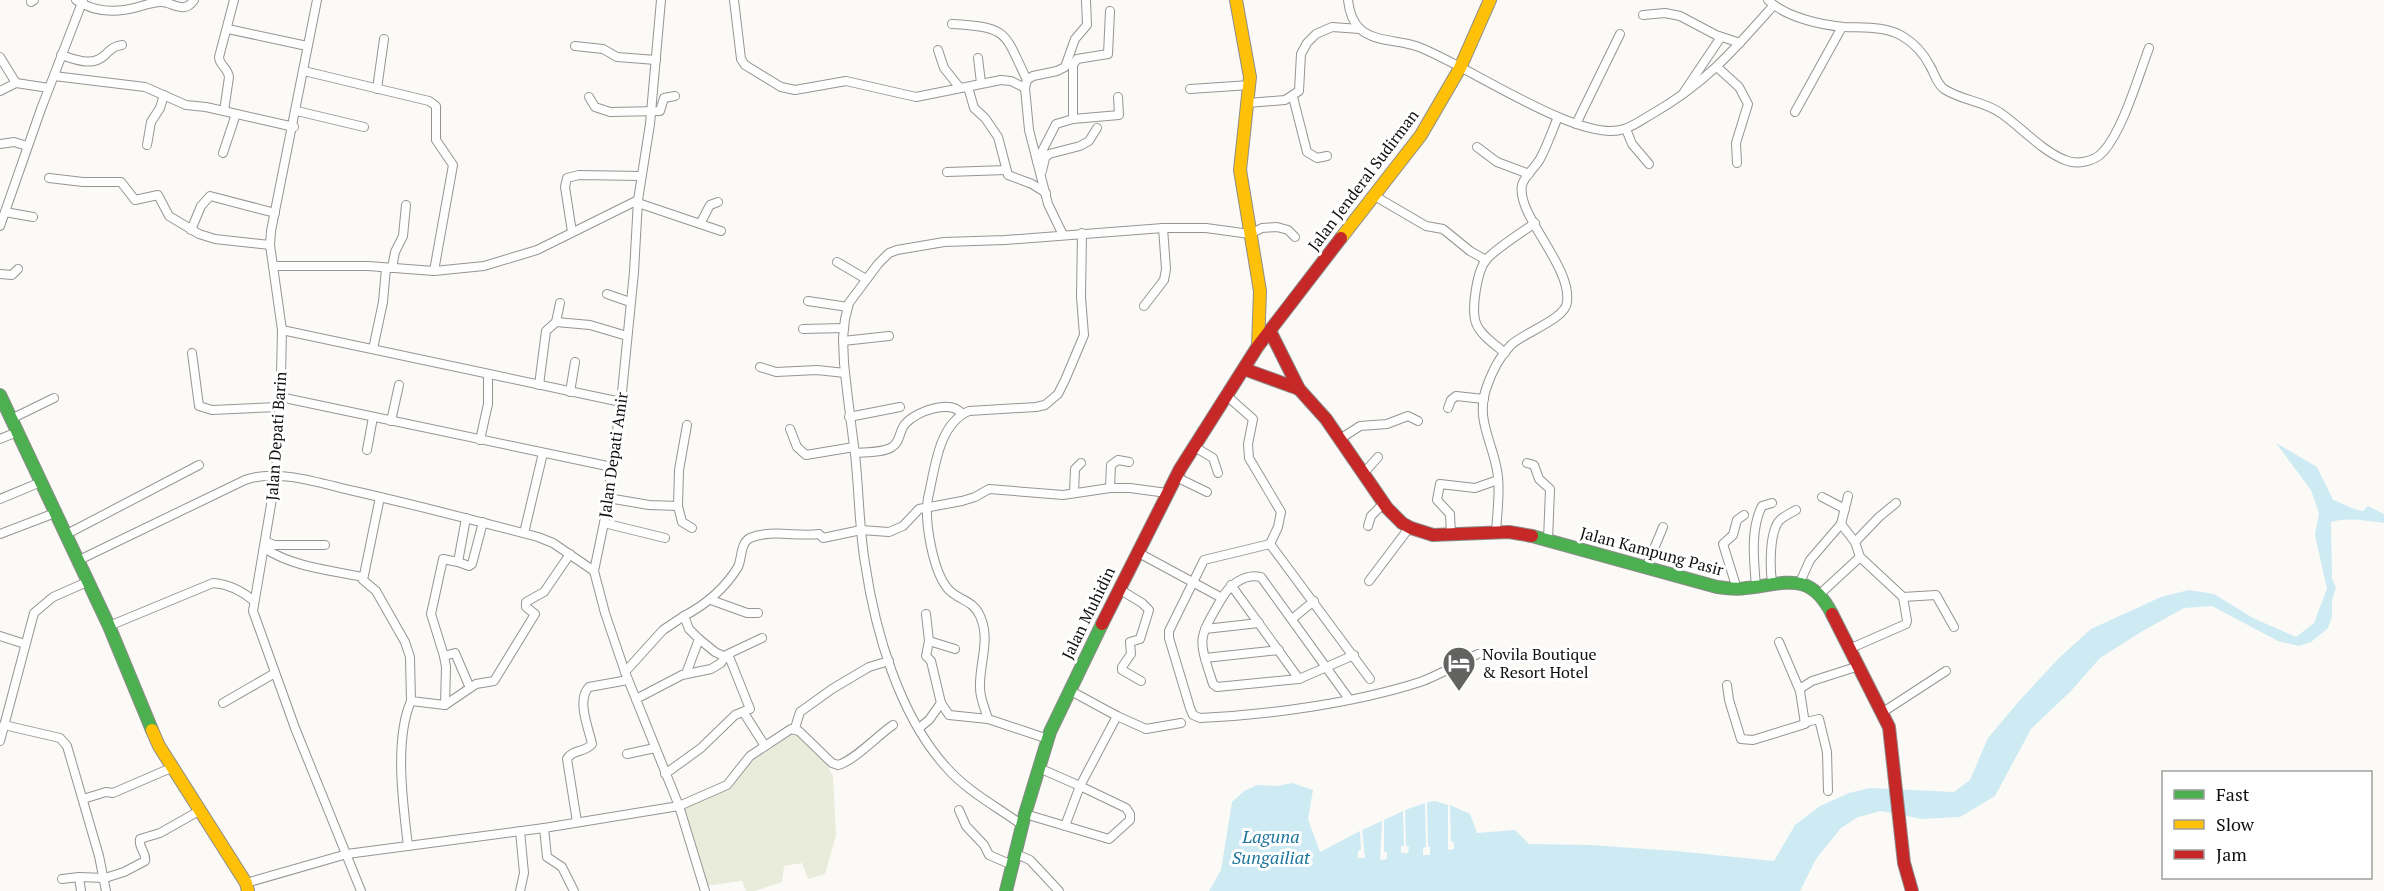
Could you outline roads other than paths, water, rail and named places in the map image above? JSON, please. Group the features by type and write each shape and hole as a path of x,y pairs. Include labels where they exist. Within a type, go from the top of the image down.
{"main road":[{"path":"1236,0 1250,85 1241,146 1240,170 1261,303 1258,346"},
{"name":"Jalan Jenderal Sudirman","path":"1244,369 1258,346 1421,135 1460,68 1490,0"},
{"path":"1261,303 1281,317"},
{"name":"Jalan Kampung Pasir","path":"1270,331 1299,389 1340,439 1383,504 1408,528 1433,535 1521,532 1708,585 1737,589 1786,580 1800,582"},
{"path":"1244,369 1299,389"},
{"name":"Jalan Muhidin","path":"1006,891 1021,823 1048,740 1069,690 1167,493 1194,446 1244,369"},
{"path":"0,395 108,626 159,746 247,887"},
{"path":"1800,582 1820,594 1890,728 1904,863 1912,891"}],"street":[{"path":"0,226 80,1 112,12 160,2 183,7 194,0"},
{"path":"224,111 229,77 219,59 234,0"},
{"name":"Jalan Depati Barin","path":"317,0 270,246 282,330 280,397 276,476 267,546 254,601 255,620 361,891"},
{"name":"Jalan Depati Amir","path":"661,0 651,111 638,202 634,272 621,402 608,498 594,571 605,613 627,676 679,806 705,891"},
{"path":"734,0 741,59 746,65 781,87 795,90 846,81 916,97 981,83 1011,81 1026,84 1065,67 1075,39 1087,25 1086,0"},
{"path":"1348,0 1352,18 1360,29"},
{"path":"1248,103 1285,100 1293,97 1299,91 1301,54 1307,43 1317,34 1332,27 1360,29 1380,38 1416,46 1576,124 1602,131 1626,129 1681,98 1718,67 1771,3 1790,14 1842,27 1887,30 1901,35 1914,45 1930,64 1937,82 1944,88 1957,95 1991,106 2055,155 2071,162 2091,159 2103,152 2120,124 2149,48"},
{"path":"1073,119 1072,65 1077,59 1108,54 1110,11"},
{"path":"1643,15 1665,13 1680,16 1720,37 1740,43"},
{"path":"952,24 992,29 1005,35 1026,84 1026,111 1037,161 1048,204 1063,235"},
{"path":"1795,112 1842,27"},
{"path":"228,28 307,46"},
{"path":"1576,124 1620,34"},
{"path":"1681,98 1720,37"},
{"path":"376,89 384,39"},
{"path":"61,56 90,62 98,60 112,48 122,45"},
{"path":"575,46 603,49 617,57 656,60"},
{"path":"938,50 944,68 964,88 974,108 985,118 998,137 1009,177 1032,184 1046,193"},
{"path":"0,57 15,83"},
{"path":"978,57 981,83"},
{"path":"1718,67 1739,87 1748,104 1736,143 1737,163"},
{"path":"304,71 429,101 437,108 436,140 453,167 434,271"},
{"path":"54,76 145,87 186,105 294,127"},
{"path":"0,91 15,83 49,88"},
{"path":"1190,89 1250,85"},
{"path":"147,145 152,122 164,95"},
{"path":"589,97 595,107 602,111 660,111 663,99 675,96"},
{"path":"1037,161 1054,127 1061,122 1073,119 1119,115 1118,97"},
{"path":"1293,97 1307,153 1317,158 1327,156"},
{"path":"297,111 364,127"},
{"path":"223,153 236,114"},
{"path":"1496,532 1498,480 1484,426 1486,389 1505,353 1528,332 1563,312 1567,305 1567,290 1563,279 1522,194 1522,186 1539,161 1558,117"},
{"path":"1041,174 1045,158 1049,154 1080,146 1089,141 1098,128"},
{"path":"1626,129 1632,144 1649,164"},
{"path":"0,144 14,141 27,146"},
{"path":"1477,147 1497,162 1529,174"},
{"path":"947,172 1006,170"},
{"path":"572,232 565,187 567,178 579,175 641,176"},
{"path":"49,178 83,182 121,182 130,196 137,201 157,194 169,216 191,230 215,239 270,246"},
{"path":"1373,195 1426,226 1443,229 1470,251 1486,260"},
{"path":"191,230 201,206 210,196 275,213"},
{"path":"273,266 434,271 484,267 537,250 638,202 722,231"},
{"path":"700,224 710,205 718,202"},
{"path":"372,349 389,268 403,236 406,205"},
{"path":"5,212 33,217"},
{"path":"1505,353 1480,330 1476,323 1474,300 1486,260 1535,223"},
{"path":"1039,768 1126,808 1130,814 1130,820 1109,839 1065,826 1021,823 971,791 946,768 930,747 900,694 873,607 864,562 845,373 843,341 848,307 866,279 889,253 944,242 1005,240 1163,228 1206,228 1250,234 1262,228 1277,227 1288,230 1295,237"},
{"path":"1144,306 1160,287 1165,276 1163,228"},
{"path":"988,719 980,690 986,644 981,618 971,603 948,590 939,572 930,542 939,450 946,432 962,414 969,411 1046,405 1058,394 1084,335 1081,297 1086,233"},
{"path":"837,262 866,279"},
{"path":"0,274 14,275 18,269"},
{"path":"607,294 630,302"},
{"path":"808,301 848,307"},
{"path":"539,385 546,331 555,322 560,303"},
{"path":"555,322 590,325 627,336"},
{"path":"803,329 844,328"},
{"path":"282,330 621,402"},
{"path":"843,341 889,336"},
{"path":"192,353 199,406 212,410 279,407"},
{"path":"570,392 576,362"},
{"path":"759,367 776,372 817,370 845,373"},
{"path":"480,440 488,404 488,374"},
{"path":"392,421 399,385"},
{"path":"1226,395 1253,419 1248,444 1249,458 1280,509 1278,527 1270,544"},
{"path":"1448,408 1451,400 1456,396 1484,399"},
{"path":"280,397 612,467"},
{"path":"11,419 54,399"},
{"path":"849,417 900,406"},
{"path":"790,429 797,447 806,455 892,447 897,442 904,424 918,414 949,407 957,409 962,414"},
{"path":"1340,439 1360,426 1387,424 1408,416 1418,421"},
{"path":"367,450 373,417"},
{"path":"687,425 679,470 678,506 682,522 692,528"},
{"path":"0,440 17,432"},
{"path":"1194,446 1213,458 1218,473"},
{"path":"524,533 543,453"},
{"path":"1364,473 1378,457"},
{"path":"1110,488 1111,465 1118,460 1129,462"},
{"path":"1074,493 1075,469 1081,462"},
{"path":"1527,463 1534,465 1539,479 1550,489 1548,540"},
{"path":"65,535 199,465"},
{"path":"77,561 252,477 276,476 380,497 524,533 552,543 594,571"},
{"path":"1176,477 1207,492"},
{"path":"1451,535 1451,516 1437,500 1438,487 1442,483 1475,488 1498,480"},
{"path":"0,499 41,482"},
{"path":"577,822 567,759 571,754 588,748 592,744 584,704 585,691 589,687 627,676 663,630 711,600 738,566 748,539 777,534 805,536 818,534 826,538 861,530 889,532 903,526 919,509 975,497 989,489 1063,495 1110,488 1167,493"},
{"path":"1800,582 1810,560 1841,524 1848,496"},
{"path":"380,497 363,577 365,583 379,594 405,642 410,657 411,701 403,735 402,769 408,846"},
{"path":"1822,497 1845,509"},
{"path":"608,498 649,505 678,506"},
{"path":"1756,586 1754,563 1756,522 1762,506 1772,503"},
{"path":"1855,542 1896,503"},
{"path":"1368,526 1371,516 1383,504"},
{"path":"1772,582 1771,555 1776,527 1780,520 1796,510"},
{"path":"0,534 55,513"},
{"path":"1737,589 1723,544 1732,535 1737,520 1744,515"},
{"path":"458,562 466,518"},
{"path":"445,705 446,667 431,609 443,559 469,566 472,564 483,522"},
{"path":"604,523 665,537"},
{"path":"1841,524 1855,542 1860,557 1903,597 1906,624 1849,649"},
{"path":"1646,568 1663,527"},
{"path":"1369,581 1408,528"},
{"path":"1270,544 1205,559 1168,635 1193,715 1200,718 1222,717 1349,699 1418,682 1478,654"},
{"path":"1270,544 1370,678"},
{"path":"267,546 325,545"},
{"path":"267,546 277,557 312,568 363,577"},
{"path":"1137,552 1222,598"},
{"path":"411,701 445,705 478,684 494,681 535,614 526,607 525,602 544,592 570,554"},
{"path":"1820,594 1860,557"},
{"path":"1349,699 1326,667 1292,620 1260,577 1255,575 1231,585 1201,640 1205,658 1217,687 1299,679 1326,667 1354,655"},
{"path":"0,739 31,619 41,605 87,582"},
{"path":"108,626 213,583 227,585 254,601"},
{"path":"1231,585 1299,679"},
{"path":"1119,589 1149,610 1141,638 1130,642 1131,655 1122,667 1122,670 1141,681"},
{"path":"1903,597 1936,595 1954,627"},
{"path":"711,600 747,613 758,613"},
{"path":"1292,620 1314,601"},
{"path":"926,614 929,641 926,654 931,661 941,703 951,715 1001,722 1048,740"},
{"path":"665,774 701,748 735,715 749,711 751,706 739,677 726,655 717,653 699,639 689,629 684,616"},
{"path":"1205,629 1259,623"},
{"path":"0,636 25,644"},
{"path":"636,699 686,674 711,669 721,663 726,655 762,638"},
{"path":"686,674 699,639"},
{"path":"929,641 955,649"},
{"path":"1779,642 1800,691 1806,722"},
{"path":"1205,658 1279,650"},
{"path":"444,656 455,653 470,688"},
{"path":"247,887 347,854 544,828 679,806 727,785 749,757 795,728 800,712 859,672 889,661"},
{"path":"1800,691 1812,681 1859,666"},
{"path":"1883,712 1946,671"},
{"path":"223,703 275,673"},
{"path":"1727,685 1729,700 1741,739 1753,740 1819,719 1827,747 1828,791"},
{"path":"1069,690 1146,729 1181,723"},
{"path":"919,728 929,720 941,703"},
{"path":"744,713 765,746"},
{"path":"1065,826 1080,786 1117,716"},
{"path":"4,725 63,740 68,749 83,799 105,878 106,891"},
{"path":"795,728 832,763 838,765 859,753 875,737 893,725"},
{"path":"627,754 655,748"},
{"path":"83,799 106,792 113,793 171,768"},
{"path":"959,810 966,826 984,845 989,855 1014,856 1030,860 1059,891"},
{"path":"62,879 105,878 124,872 145,861 145,855 139,844 141,838 160,833 199,811"},
{"path":"544,828 547,857 562,867 574,891"},
{"path":"520,831 524,873 520,891"},
{"path":"80,877 81,891"}],"water":[{"name":"Laguna Sungailiat","path":"2276,443 2317,467 2333,500 2363,511 2368,506 2384,514 2384,523 2351,520 2331,522 2332,579 2336,587 2332,600 2332,617 2328,628 2311,642 2299,646 2278,641 2212,606 2184,608 2100,658 2071,691 2031,729 1995,796 1960,817 1922,819 1881,811 1858,817 1841,828 1816,859 1800,891 1209,891 1221,870 1232,802 1244,791 1257,785 1277,786 1292,783 1313,790 1308,819 1320,852 1360,831 1361,850 1358,851 1358,858 1365,858 1362,830 1382,821 1380,860 1387,859 1387,852 1384,852 1384,820 1403,811 1404,846 1401,846 1401,853 1408,853 1405,810 1425,803 1426,847 1423,848 1423,855 1430,855 1427,802 1435,801 1448,805 1448,850 1454,849 1454,842 1451,842 1450,805 1470,814 1477,833 1515,830 1529,844 1590,845 1774,861 1795,825 1820,806 1849,793 1870,788 1954,792 1970,780 1988,738 2059,658 2091,629 2161,597 2189,590 2214,594 2253,618 2296,637 2314,623 2327,589 2315,535 2319,513 2311,490"}],"place":[{"name":"Novila Boutique & Resort Hotel","path":"1459,692"}]}
